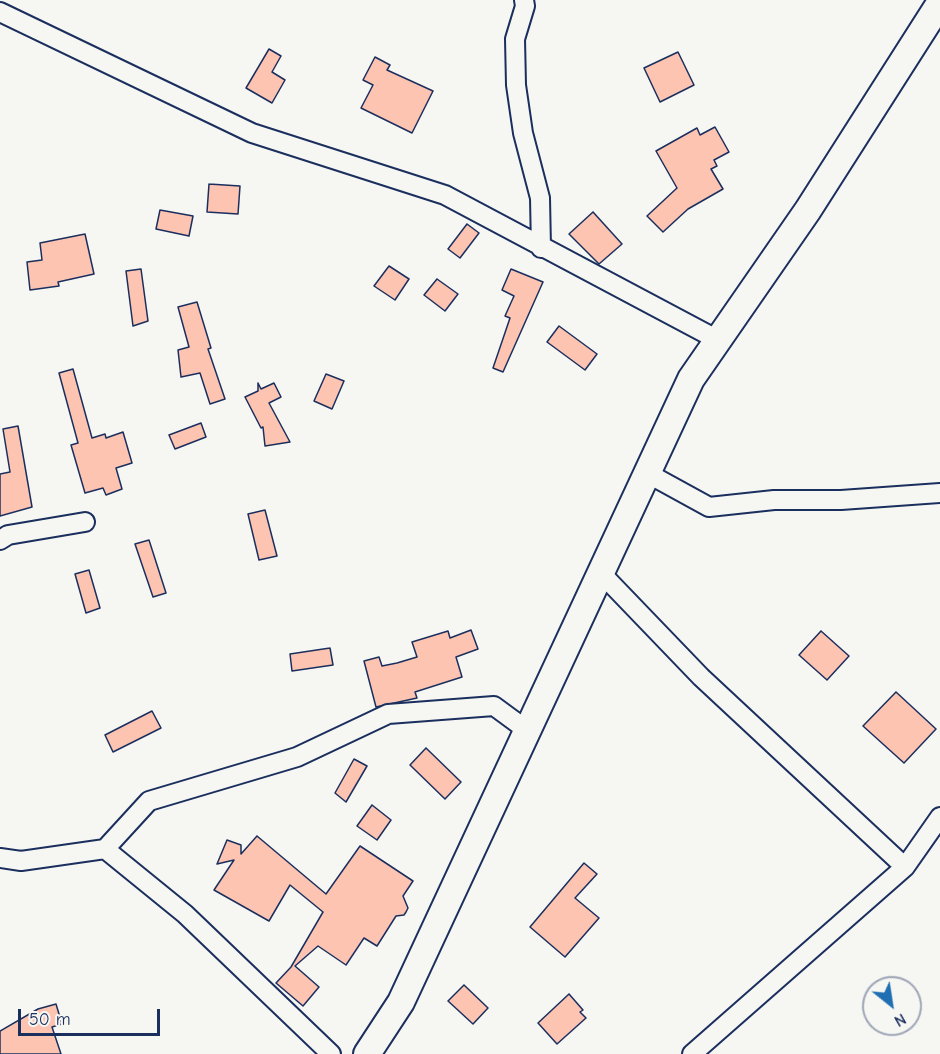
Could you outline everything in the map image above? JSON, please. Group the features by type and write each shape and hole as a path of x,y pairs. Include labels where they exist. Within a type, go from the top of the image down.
{"main road":[{"path":"367,1054 401,1002 691,379 808,210 940,3"}],"street":[{"path":"524,0 525,6 515,39 516,85 523,133 540,198 541,248"},
{"path":"0,12 252,133 445,195 718,340"},
{"path":"647,473 709,507 774,500 841,500 940,493"},
{"path":"0,540 8,536 85,522"},
{"path":"601,573 700,676 905,867"},
{"path":"0,858 21,861 105,849 149,801 297,758 388,714 494,706 528,731"},
{"path":"692,1054 905,867 940,818"},
{"path":"105,849 185,914 331,1054"}],"building":[{"path":"269,49 281,56 272,72 285,80 272,103 246,88"},
{"path":"678,52 694,85 660,102 644,68"},
{"path":"375,57 390,65 387,70 433,91 412,133 361,108 373,85 363,80"},
{"path":"715,127 729,152 714,160 717,166 711,169 723,189 688,209 663,232 647,216 677,188 656,151 697,128 700,135"},
{"path":"209,184 240,186 238,214 207,212"},
{"path":"160,210 193,216 189,236 156,229"},
{"path":"593,212 622,244 599,264 569,234"},
{"path":"467,224 479,233 460,258 448,249"},
{"path":"85,234 94,274 58,282 59,286 30,290 27,262 42,260 40,243"},
{"path":"389,266 409,279 395,300 374,286"},
{"path":"141,269 148,321 133,326 126,271"},
{"path":"511,269 543,282 503,372 493,368 510,318 505,316 514,296 502,290"},
{"path":"437,279 458,294 445,311 424,295"},
{"path":"197,302 211,348 208,349 225,399 210,404 200,373 181,377 178,350 189,347 178,307"},
{"path":"559,326 597,354 585,370 547,342"},
{"path":"73,369 92,438 105,434 106,438 123,432 132,463 116,468 122,489 106,495 103,488 85,493 71,445 78,443 59,373"},
{"path":"326,374 344,381 332,409 314,401"},
{"path":"258,383 261,389 274,383 281,397 269,403 290,442 265,446 263,427 261,428 245,397 258,391"},
{"path":"201,423 206,437 175,449 169,435"},
{"path":"18,426 32,507 0,516 0,474 10,472 3,429"},
{"path":"265,510 277,556 259,560 248,514"},
{"path":"149,540 166,593 153,597 135,544"},
{"path":"89,570 100,608 86,613 75,574"},
{"path":"471,630 478,649 456,657 462,677 415,692 417,698 376,707 364,661 379,657 382,666 397,663 417,657 412,642 448,631 450,638"},
{"path":"821,631 849,656 827,680 799,655"},
{"path":"330,648 333,665 292,671 290,654"},
{"path":"896,692 936,729 904,763 863,726"},
{"path":"152,711 161,728 113,752 105,735"},
{"path":"426,748 461,782 445,799 410,765"},
{"path":"354,759 367,766 346,802 335,793"},
{"path":"372,805 391,820 377,840 357,826"},
{"path":"257,836 326,894 360,846 413,881 403,896 408,908 406,912 404,915 396,916 377,946 364,938 346,965 318,946 295,966 319,987 303,1006 276,983 291,967 323,912 290,885 269,921 214,890 234,860 217,864 227,840 241,845 241,854"},
{"path":"584,863 597,874 575,898 599,918 565,957 530,927"},
{"path":"464,985 488,1008 473,1024 448,1001"},
{"path":"569,994 583,1010 580,1012 586,1018 557,1044 538,1023"},
{"path":"56,1004 62,1024 52,1027 61,1054 0,1054 0,1031 38,1009"}]}
